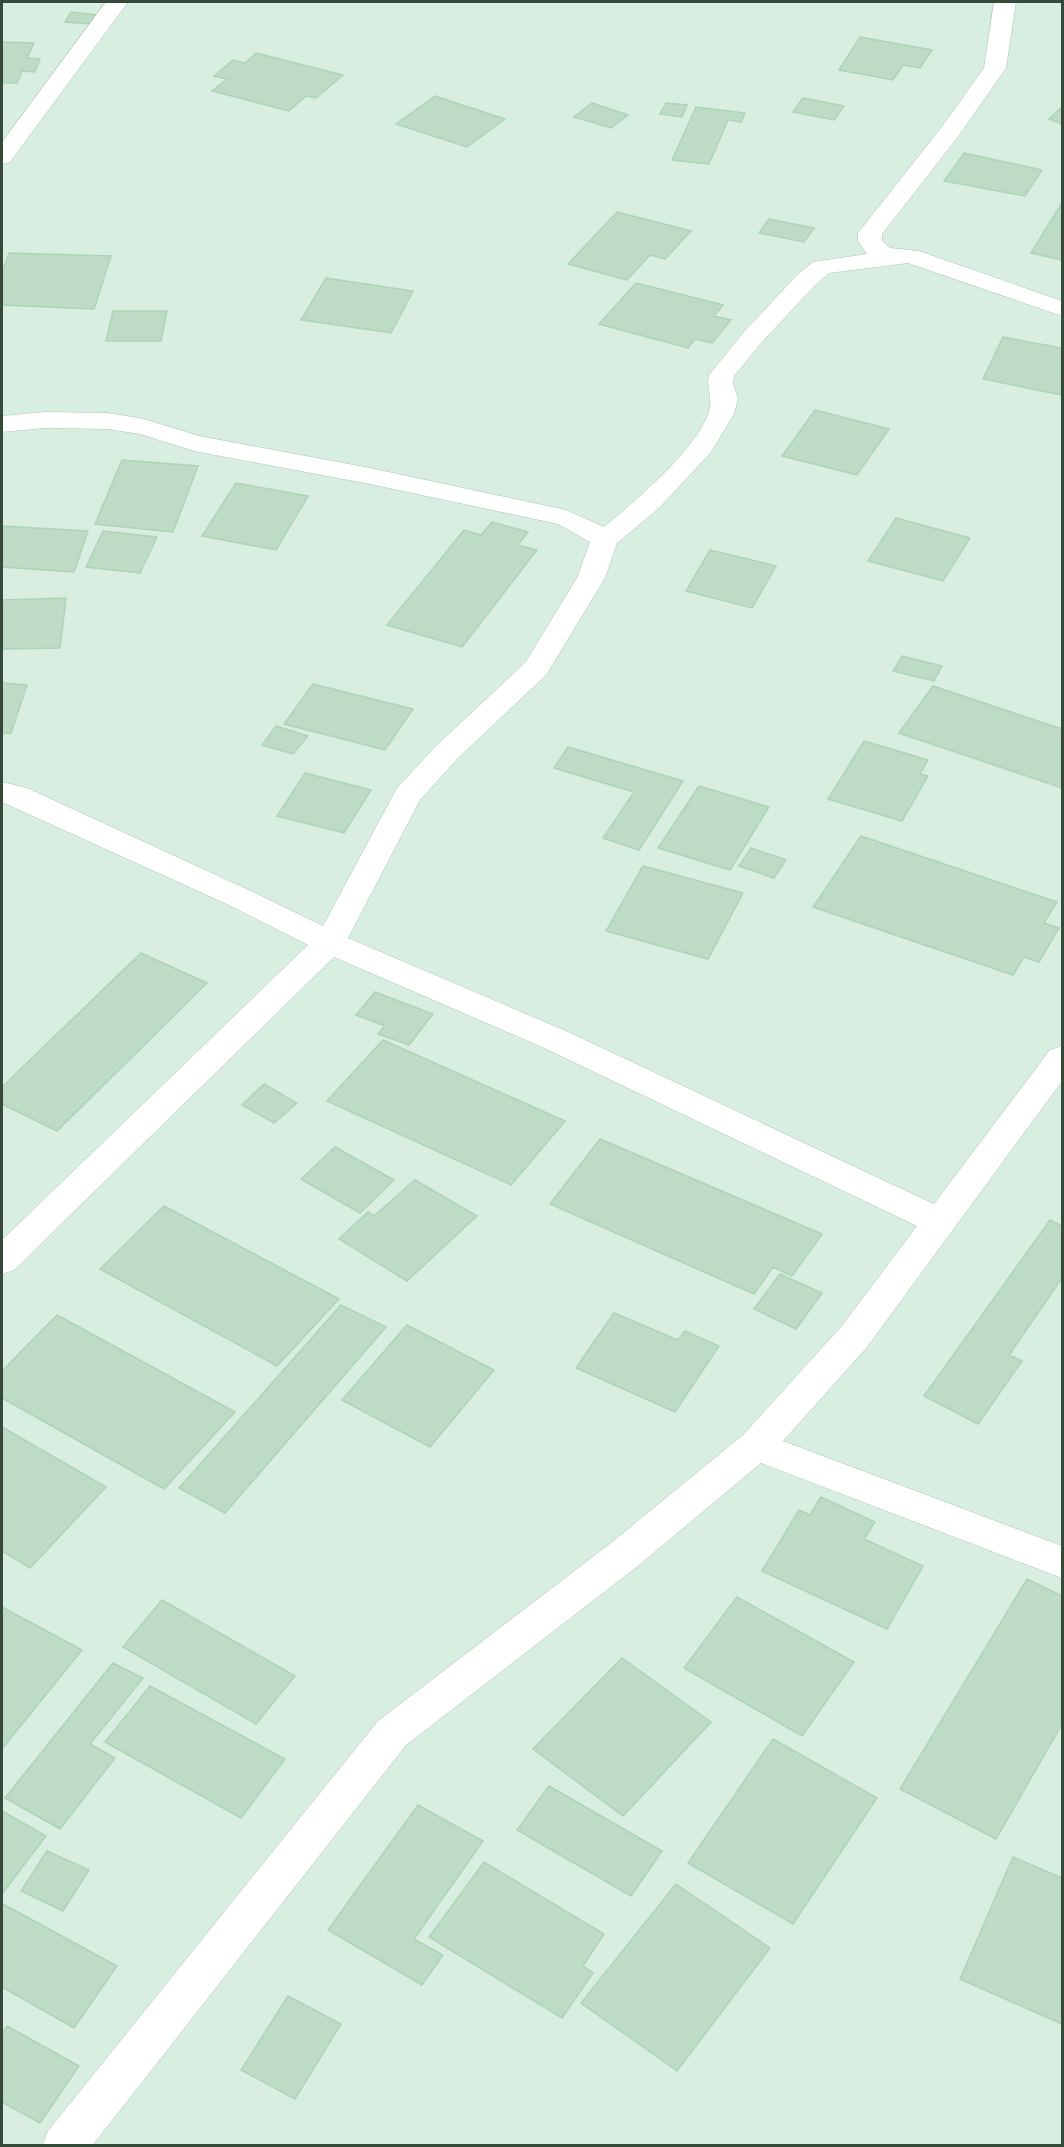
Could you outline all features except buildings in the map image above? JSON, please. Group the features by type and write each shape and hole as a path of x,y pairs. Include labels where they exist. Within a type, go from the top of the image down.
{"street":[{"path":"2,157 117,2"},
{"path":"1005,2 995,68 949,133 870,233 872,247 886,257 910,256 1062,309"},
{"path":"2,1261 330,943 408,795 447,752 536,669 591,578 605,540 650,502 702,446 721,414 725,398 720,384 723,375 753,337 816,270 830,265 910,256"},
{"path":"2,424 45,420 108,421 144,427 194,442 370,476 566,518 605,540"},
{"path":"2,792 16,795 242,899 330,943 554,1039 940,1222"},
{"path":"64,2145 392,1733 625,1554 756,1446 854,1337 1062,1058"},
{"path":"756,1446 1062,1562"}],"shaded area":[{"path":"2,2 1062,2 1062,2145 2,2145"}]}
